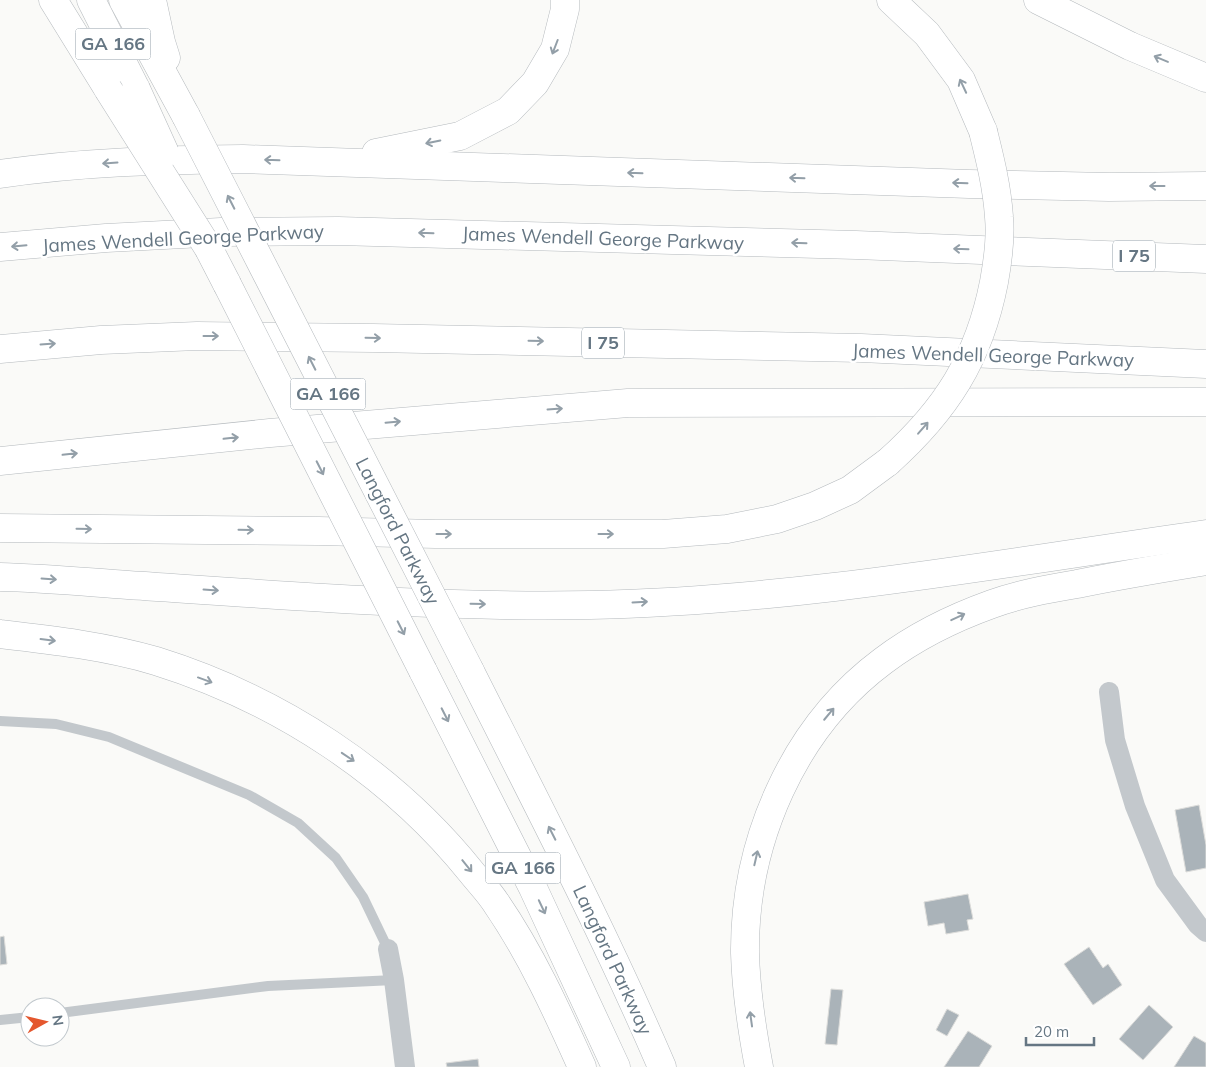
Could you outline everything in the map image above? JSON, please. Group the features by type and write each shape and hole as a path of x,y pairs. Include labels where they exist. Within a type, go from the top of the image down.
{"highway":[{"path":"53,0 209,249"},
{"name":"GA 166","path":"91,0 136,89 209,249 533,888 616,1067"},
{"name":"GA 166","path":"123,0 172,86"},
{"path":"152,0 172,86"},
{"path":"321,162 399,150 460,136 508,111 536,83 555,49 565,10 565,0"},
{"path":"0,528 435,534 663,534 727,529 777,519 815,506 850,490 888,462 912,440 936,414 952,391 970,361 982,329 998,258 1000,219 996,182 983,131 961,80 928,34 891,0"},
{"path":"1038,0 1130,46 1206,78"},
{"name":"Langford Parkway","path":"172,86 580,888 634,1001 662,1067"},
{"path":"0,174 44,167 129,161 224,159 969,184 1110,187 1206,186"},
{"path":"0,166 44,167"},
{"name":"James Wendell George Parkway","path":"0,247 106,238 221,232 338,231 856,245 1206,259"},
{"name":"James Wendell George Parkway","path":"0,349 101,340 197,336 373,338 861,348 1206,364"},
{"path":"0,461 270,434 628,404 1206,402"},
{"path":"0,577 343,598 476,604 590,605 740,597 836,587 1206,534"},
{"path":"759,1067 749,999 745,953 748,906 756,856 767,821 785,779 810,739 829,714 865,676 883,662 921,636 967,613 994,603 1032,593 1206,560"},
{"path":"0,634 79,643 155,661 229,688 299,724 365,768 421,817 457,854 496,902 532,963 582,1067"}],"street":[{"path":"1109,692 1115,740 1135,806 1165,880 1198,926 1206,932"},
{"path":"388,949 394,980 405,1067"}],"lane":[{"path":"0,721 56,724 109,738 250,795 298,822 336,858 363,897 388,949"},
{"path":"70,1012 268,986 394,980"},
{"path":"0,1020 20,1017"}],"building":[{"path":"1199,805 1206,845 1206,868 1186,872 1175,810"},
{"path":"968,894 973,919 967,920 969,930 946,934 944,923 928,926 924,902"},
{"path":"4,936 7,964 0,965 0,937"},
{"path":"1089,947 1103,968 1108,964 1122,985 1093,1005 1064,964"},
{"path":"831,989 843,990 837,1045 825,1044"},
{"path":"1149,1005 1173,1027 1143,1060 1119,1039"},
{"path":"947,1009 959,1015 947,1036 936,1030"},
{"path":"968,1031 992,1046 979,1067 944,1067"},
{"path":"1194,1036 1206,1043 1206,1067 1174,1067"},
{"path":"478,1059 479,1067 447,1067 446,1063"}]}
